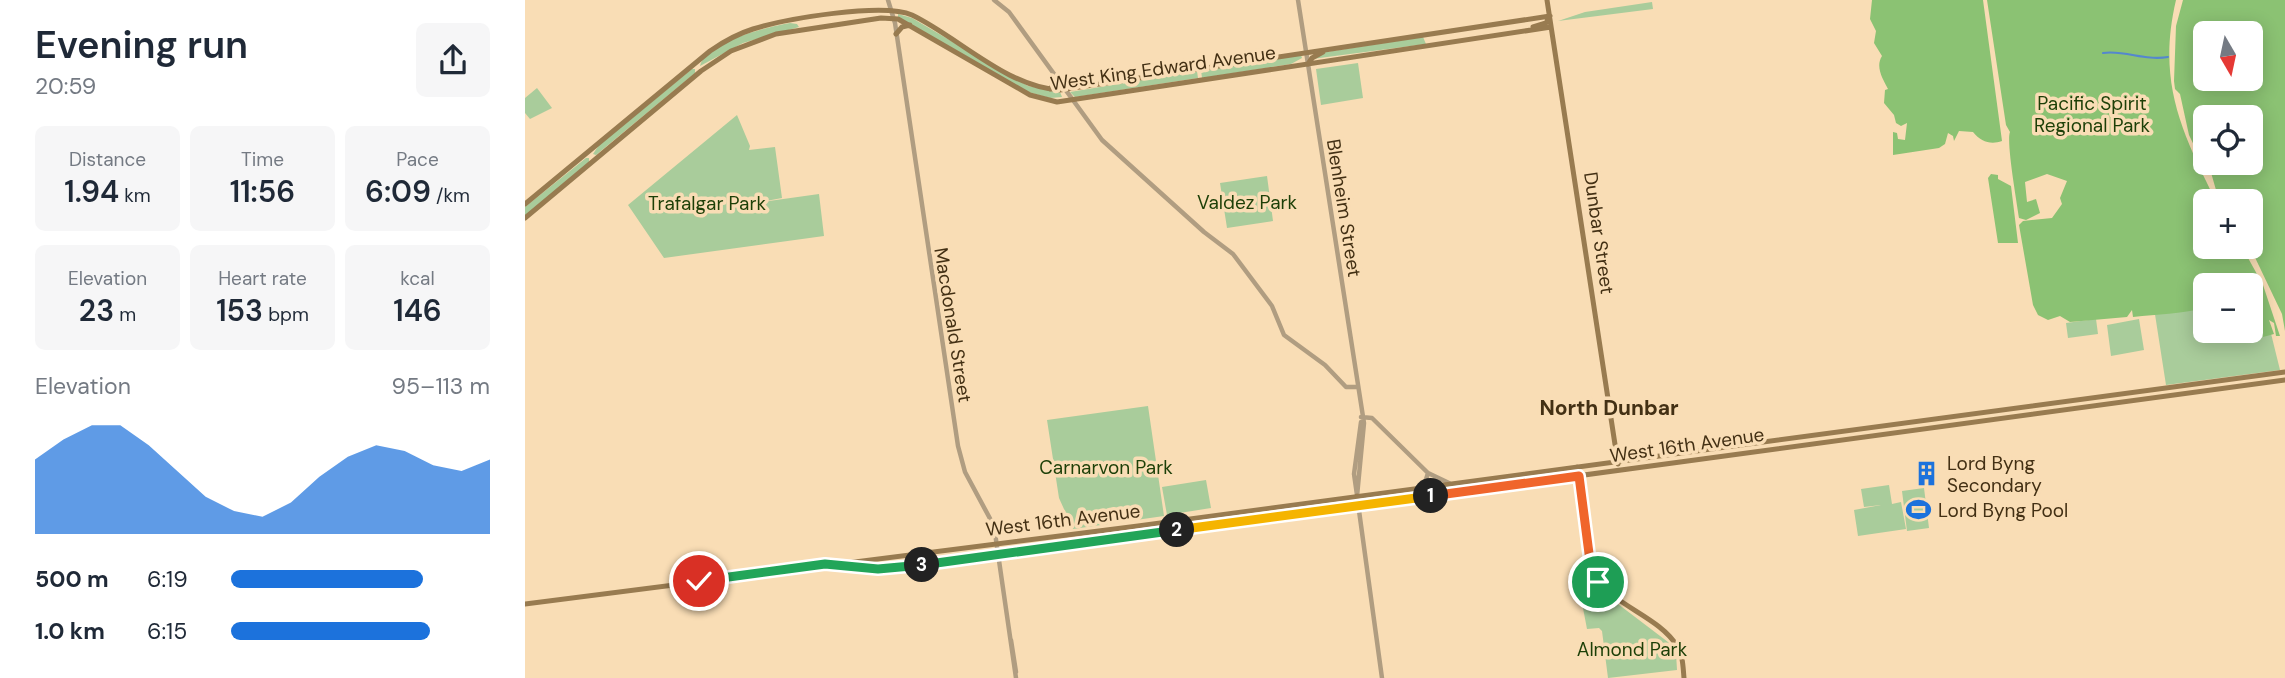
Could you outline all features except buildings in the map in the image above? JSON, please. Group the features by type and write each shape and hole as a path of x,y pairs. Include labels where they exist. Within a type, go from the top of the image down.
{"main road":[{"name":"Dunbar Street","path":"1547,0 1619,470"},
{"name":"West King Edward Avenue","path":"525,204 703,56 732,38 769,25 874,9 892,10 917,18 1025,83 1063,89 1550,16"},
{"path":"1530,30 1546,23 1550,16"},
{"name":"West King Edward Avenue","path":"894,18 911,25 1030,95 1052,102 1551,27"},
{"path":"525,219 699,73 731,51 776,34 894,18"},
{"path":"896,34 902,27 911,25"},
{"path":"1308,64 1313,57 1336,48"},
{"path":"1286,67 1303,58 1306,52"},
{"path":"1051,89 1057,80"},
{"name":"West 16th Avenue","path":"525,604 998,544 2285,372"},
{"name":"West 16th Avenue","path":"843,564 883,569 2285,380"},
{"path":"1577,467 1595,578 1674,641 1681,655 1684,678"},
{"path":"1330,510 1357,496"}],"street":[{"name":"Macdonald Street","path":"888,0 894,18 960,456 991,517 998,544 1016,677"},
{"path":"994,0 1009,12 1102,140 1132,169 1233,254 1272,306 1284,335 1325,365 1346,387 1357,387"},
{"name":"Blenheim Street","path":"1298,0 1362,419 1353,474 1382,678"},
{"path":"1362,419 1372,418 1428,473 1449,483"},
{"path":"1424,486 1428,473"}],"green space":[{"path":"1872,0 1983,0 2002,141 1986,142 1973,132 1959,131 1954,141 1953,136 1948,133 1945,144 1939,148 1893,155 1893,132 1897,133 1898,139 1905,140 1907,123 1901,126 1896,123 1894,115 1884,103 1885,90 1888,89 1880,69 1882,56 1874,43 1876,31 1870,19"},
{"name":"Pacific Spirit Regional Park","path":"1987,0 2176,0 2169,56 2171,81 2183,128 2193,153 2193,175 2204,175 2210,189 2193,189 2193,259 2249,259 2256,273 2193,273 2193,311 2187,312 2133,317 2132,310 2127,317 2070,322 2060,316 2048,320 2038,315 2033,305 2019,225 2023,221 2052,218 2062,204 2060,198 2067,181 2047,174 2025,182 2027,202 2036,199 2040,213 2026,220 2019,218 2010,132 2006,125"},
{"path":"2183,0 2285,0 2285,331 2282,314 2256,259 2263,259 2263,189 2216,189 2212,175 2263,175 2263,105 2193,105 2193,143 2174,81 2176,26"},
{"path":"1652,2 1653,9 1558,21 1585,12"},
{"path":"898,14 912,18 1028,86 1060,92 1062,97 1050,98 1028,92 898,17"},
{"path":"790,23 799,27 743,43 700,66 705,57 725,43 753,32"},
{"path":"1423,37 1426,44 1312,59 1326,52"},
{"path":"1301,55 1302,58 1291,64 1202,78 1201,70"},
{"path":"1358,63 1363,98 1321,105 1316,69"},
{"path":"695,69 695,73 596,155 593,154 599,145"},
{"path":"1197,71 1198,78 1075,97 1070,92"},
{"path":"537,88 552,108 530,119 525,113 525,98"},
{"name":"Trafalgar Park","path":"737,115 750,146 749,150 775,147 782,198 755,203 819,194 824,236 664,258 628,205"},
{"path":"589,158 589,162 525,216 525,207"},
{"path":"1991,174 1998,175 1998,179 2011,186 2018,243 1998,243 1988,178"},
{"name":"Valdez Park","path":"1267,176 1273,221 1227,228 1220,183"},
{"path":"2263,285 2280,336 2276,336 2274,323 2269,320 2274,334 2263,337"},
{"path":"2263,301 2280,370 2166,385 2154,308 2193,303 2193,343 2263,343"},
{"path":"2096,319 2098,334 2068,338 2066,323"},
{"path":"2139,319 2144,350 2111,356 2107,325"},
{"name":"Carnarvon Park","path":"1148,406 1164,516 1073,529 1059,498 1047,420"},
{"path":"1206,480 1211,508 1167,515 1162,487"},
{"path":"1495,480 1490,485 1363,502 1361,500"},
{"path":"1889,485 1892,504 1901,502 1906,529 1858,536 1854,510 1881,505 1864,507 1861,489"},
{"name":"Lord Byng Pool","path":"1924,488 1929,528 1907,531 1902,491"},
{"name":"Almond Park","path":"1578,582 1589,582 1668,642 1676,653 1677,670 1608,678 1602,631 1599,628 1587,629"}],"waterway":[{"path":"2103,53 2168,57"}],"place":[{"name":"Lord Byng Secondary","path":"1927,474"},
{"name":"Lord Byng Pool","path":"1918,510"}],"district":[{"name":"North Dunbar","path":"1609,408"}],"route":[{"path":"699,581 825,564 890,569 1579,476 1591,569 1598,582"}]}
